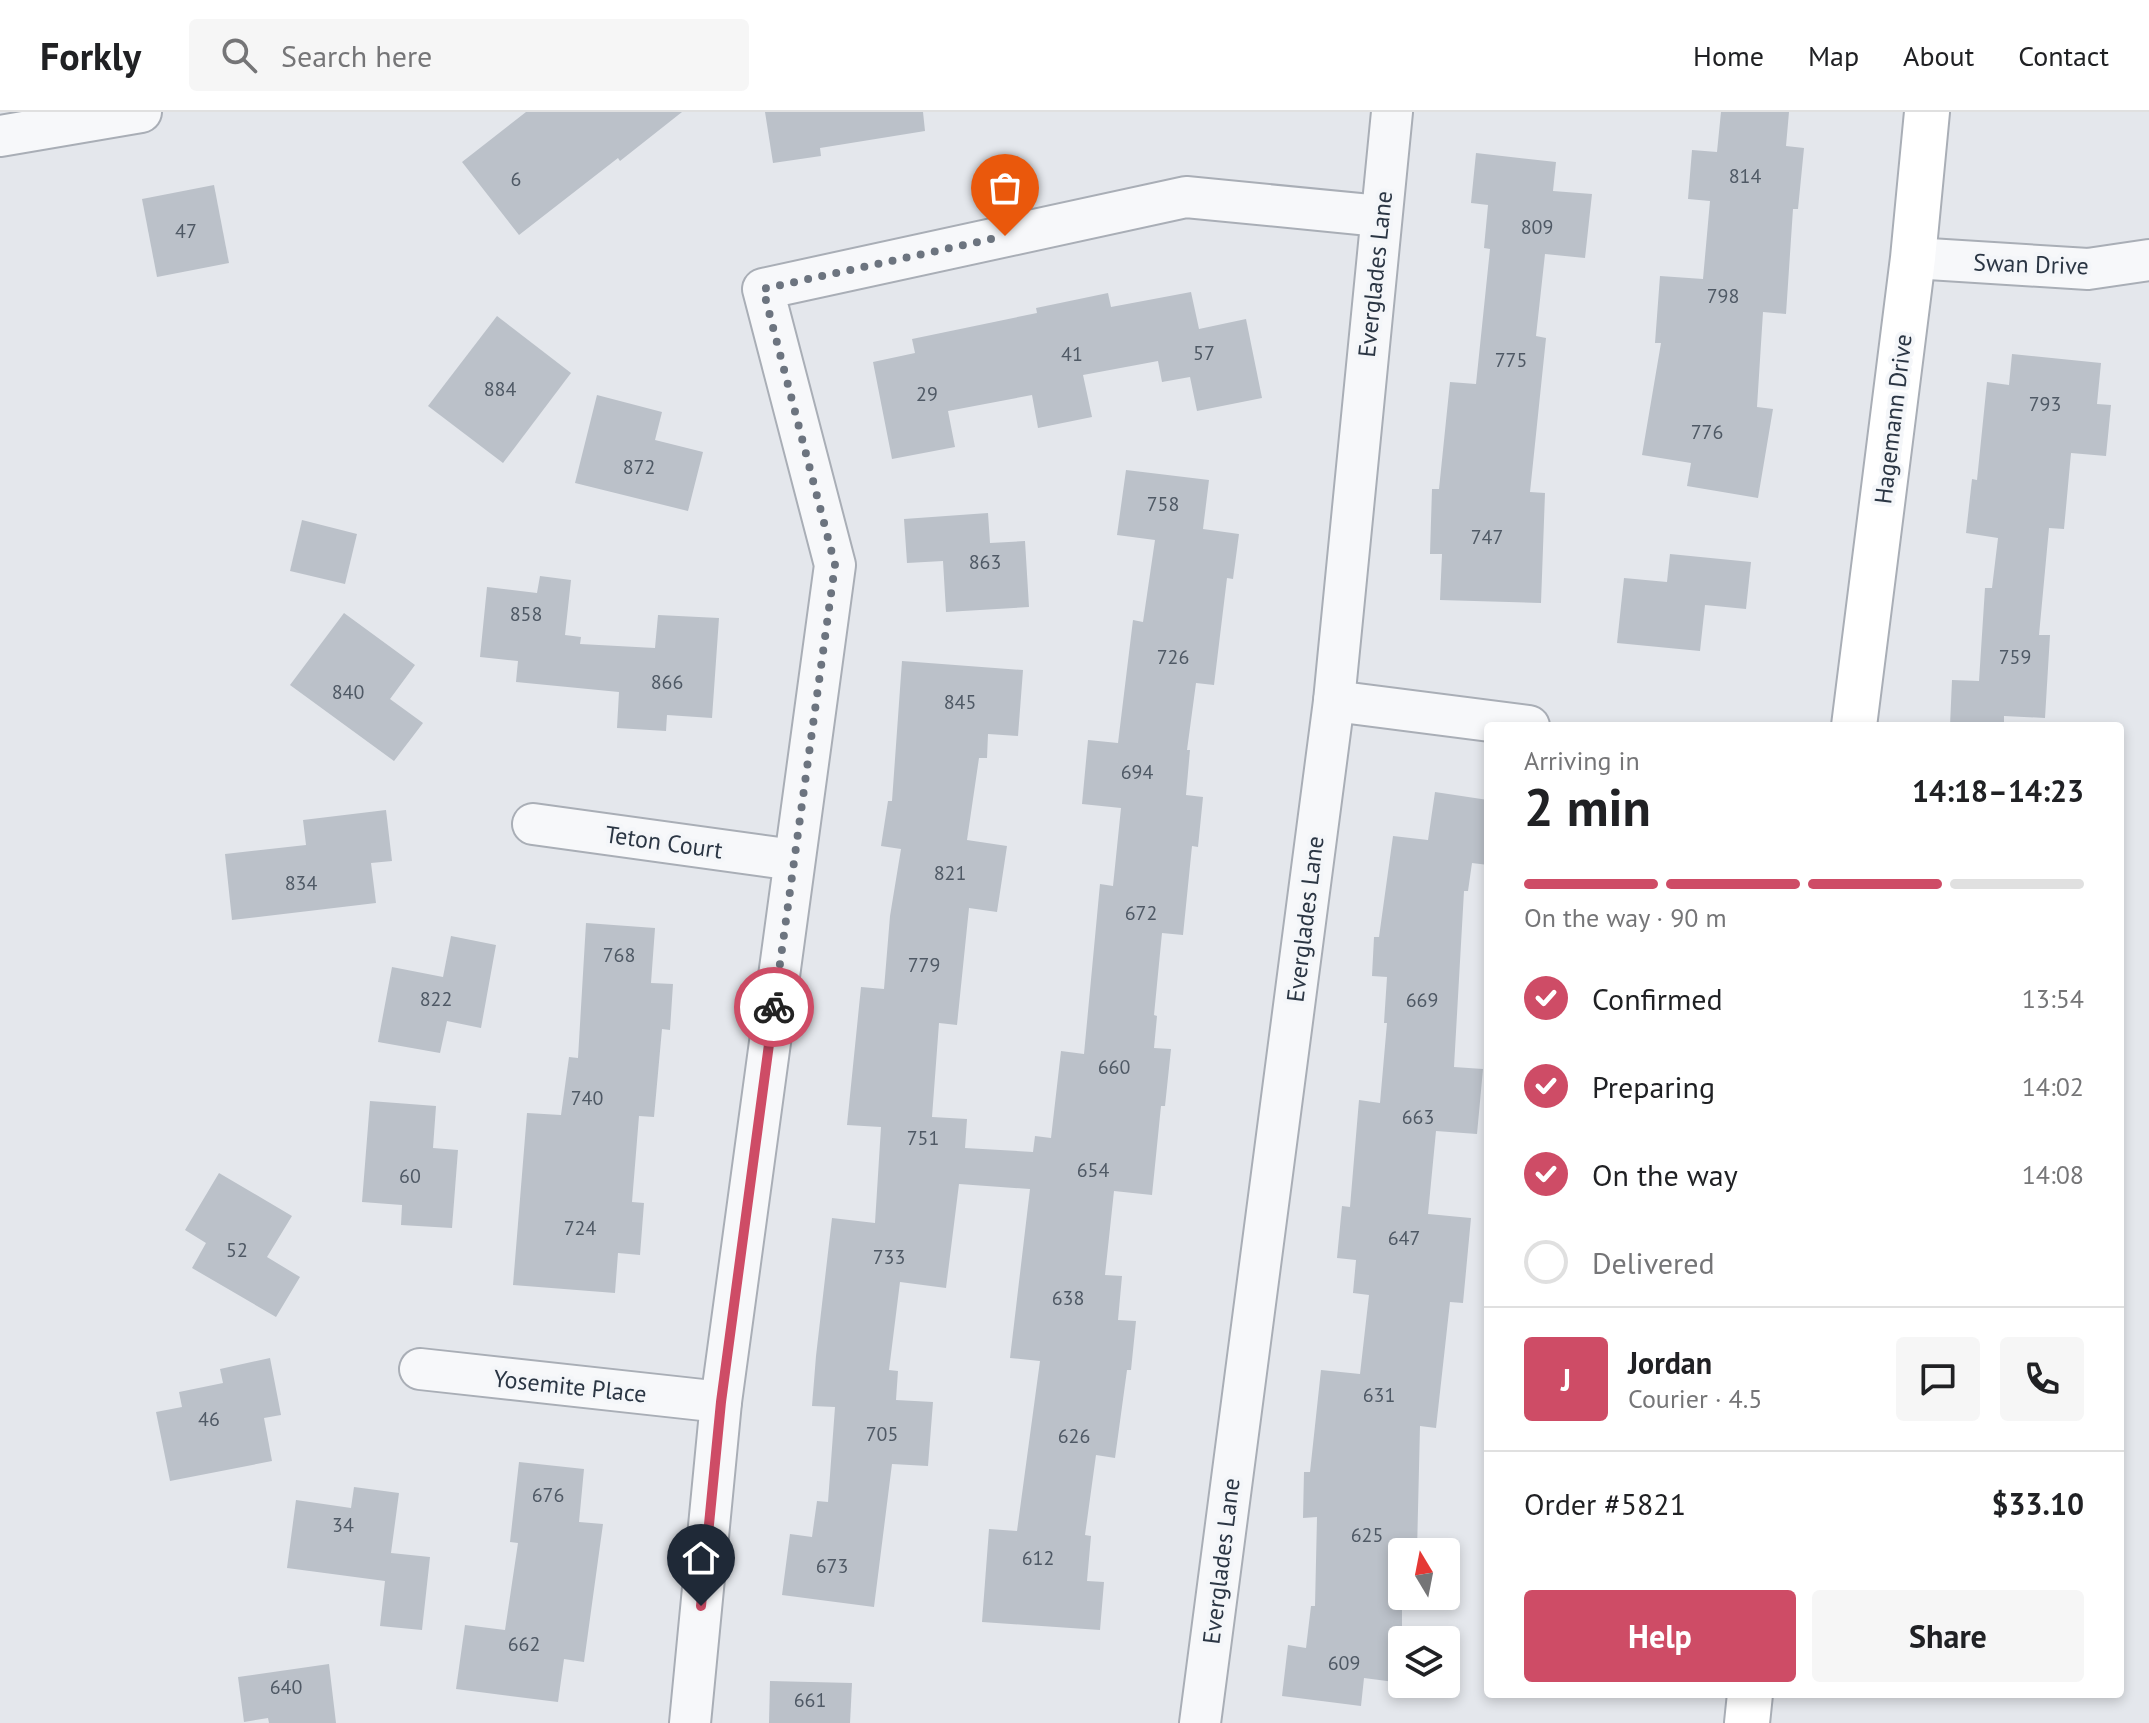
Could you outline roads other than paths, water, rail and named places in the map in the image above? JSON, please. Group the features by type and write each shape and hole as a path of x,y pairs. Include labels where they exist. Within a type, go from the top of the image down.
{"street":[{"path":"0,136 141,112"},
{"name":"Everglades Lane","path":"1200,1723 1334,701 1392,112"},
{"name":"Hagemann Drive","path":"1855,722 1913,258 1927,112"},
{"path":"690,1723 721,1402 835,565 763,289 1186,197 1380,216"},
{"name":"Swan Drive","path":"1913,258 2088,269 2149,260"},
{"path":"1334,701 1498,722"},
{"name":"Teton Court","path":"533,824 794,860"},
{"name":"Yosemite Place","path":"420,1369 721,1402"},
{"path":"1747,1723 1750,1698"}]}
